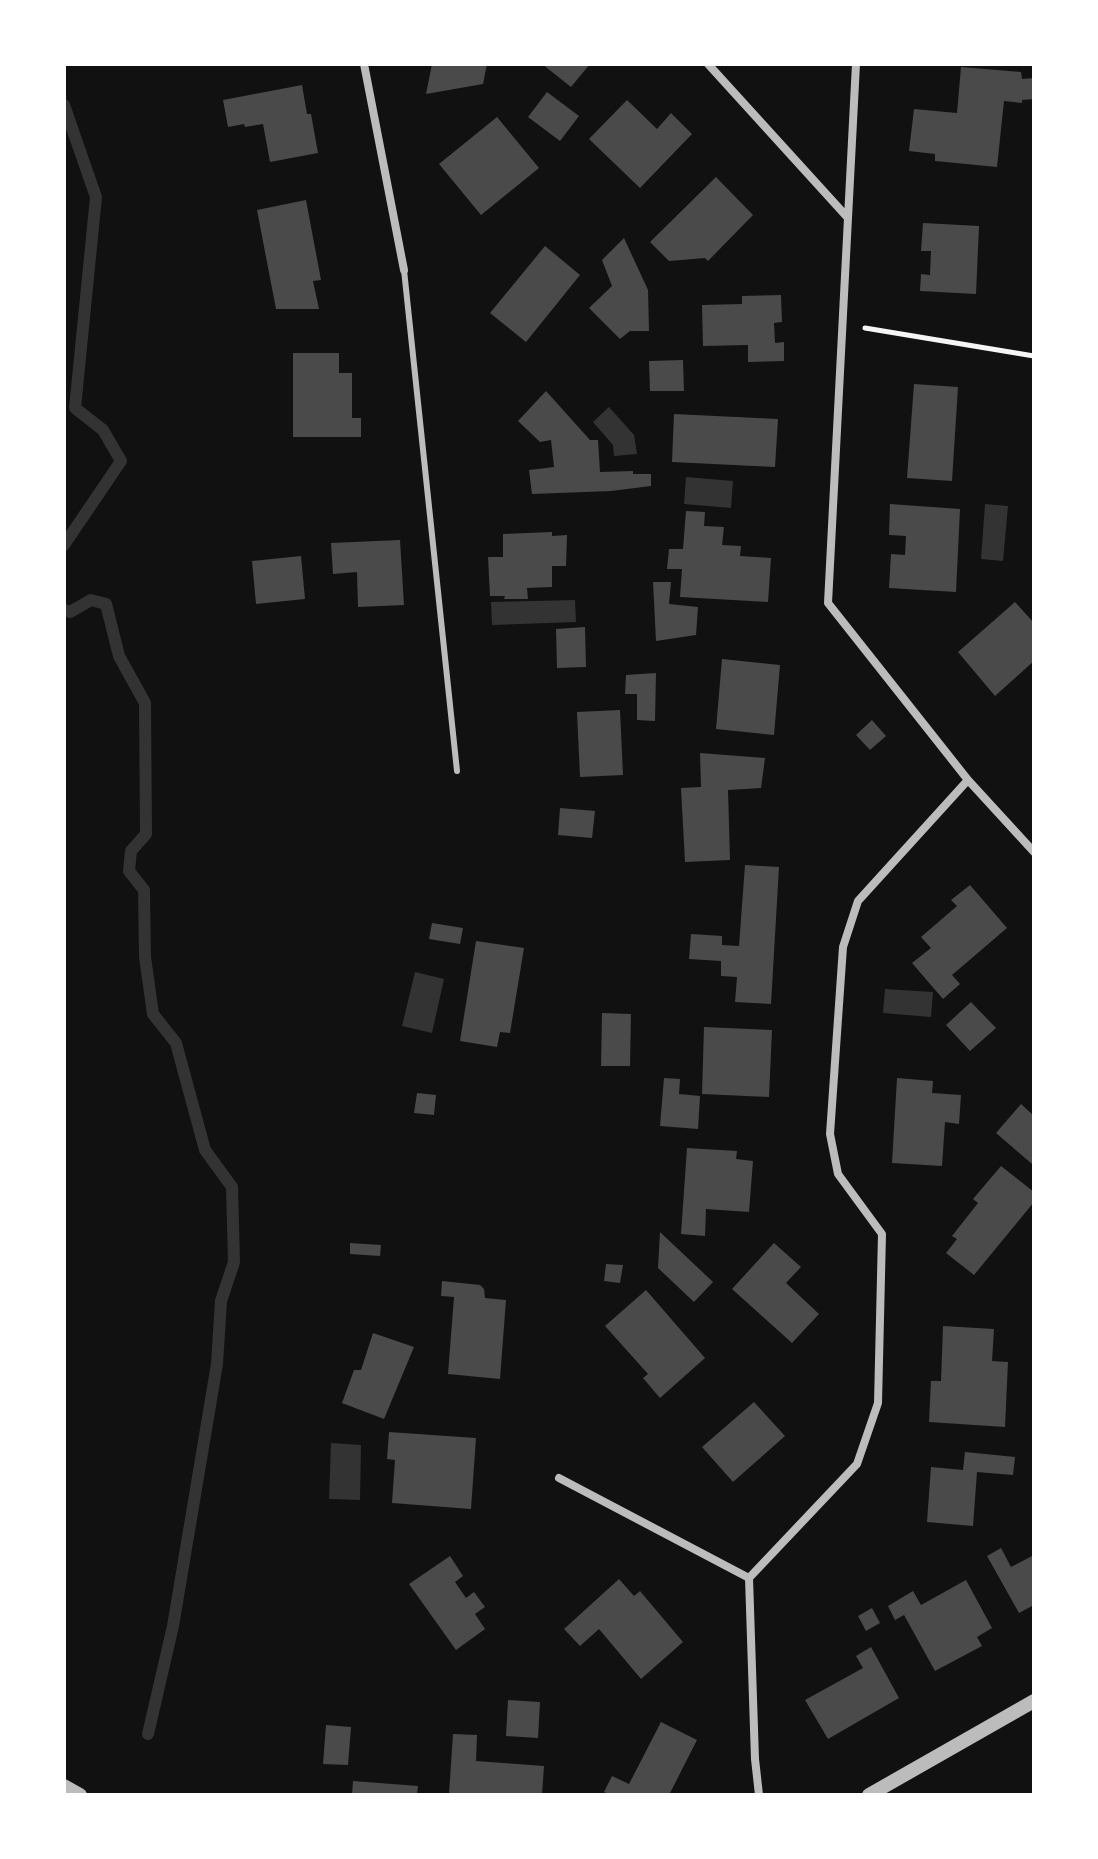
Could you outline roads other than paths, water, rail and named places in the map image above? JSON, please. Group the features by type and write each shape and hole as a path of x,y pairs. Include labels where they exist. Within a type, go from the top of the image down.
{"street":[{"path":"364,64 404,270"},
{"path":"708,64 848,218"},
{"path":"856,64 828,603 968,780 1034,852"},
{"path":"759,1795 749,1578 857,1464 878,1403 882,1234 838,1174 830,1134 843,947 858,901 968,780"},
{"path":"559,1478 749,1578"},
{"path":"869,1795 1034,1701"},
{"path":"64,1786 80,1795"}],"lane":[{"path":"404,270 457,771"}],"waterway":[{"path":"64,105 96,197 75,408 103,430 121,461 64,545"},
{"path":"64,610 70,612 91,600 106,604 119,656 145,703 146,834 131,851 129,871 144,890 145,957 153,1014 176,1043 205,1150 232,1187 234,1262 221,1301 217,1364 173,1626 148,1734"}]}
